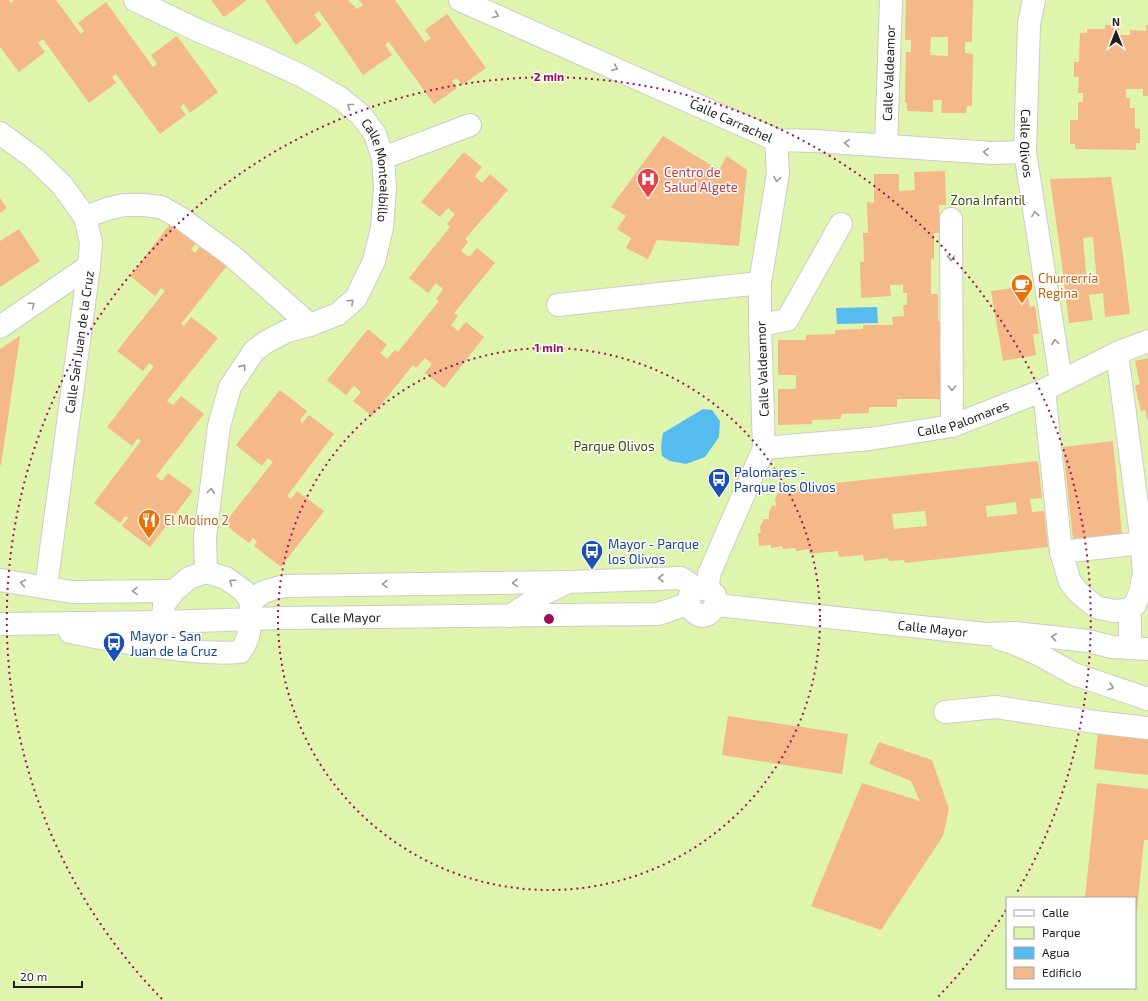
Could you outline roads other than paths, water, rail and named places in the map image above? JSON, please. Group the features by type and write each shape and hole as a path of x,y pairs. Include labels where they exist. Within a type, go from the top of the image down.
{"street":[{"name":"Calle Montealbillo","path":"136,0 199,31 304,77 340,98 361,115 375,134 383,158 385,191 382,228 374,261 356,298 338,314 310,325 287,331 266,342 254,351 230,387 218,434 205,537 206,572"},
{"name":"Calle Carrachel","path":"460,0 776,140 992,153 1025,152"},
{"name":"Calle Valdeamor","path":"886,146 891,0"},
{"name":"Calle Olivos","path":"1034,0 1029,24 1025,152 1052,385 1061,552 1070,582 1079,593 1096,607 1114,611 1126,610"},
{"path":"383,158 470,125"},
{"name":"Calle San Juan de la Cruz","path":"0,133 34,158 62,185 85,217 91,242 46,587"},
{"name":"Calle Valdeamor","path":"702,597 709,574 764,448 760,282 778,173 776,140"},
{"path":"85,217 124,205 161,207 182,219 230,255 310,325"},
{"path":"951,219 952,426"},
{"path":"760,325 787,320 841,224"},
{"path":"0,327 89,266"},
{"path":"558,305 760,282"},
{"name":"Calle Palomares","path":"764,448 870,439 952,426 1052,385 1118,353 1148,341"},
{"path":"1074,674 1069,664 1072,656 1078,650 1130,648 1130,618 1126,610 1135,605 1144,574 1142,543 1118,353"},
{"path":"1061,552 1142,543"},
{"path":"30,624 117,642 178,649 222,653 240,652 248,637 251,610 245,592 226,578 206,572 189,578 174,591 164,604 163,622 167,637 178,649"},
{"path":"251,610 264,592 284,586 568,582 681,578 702,597"},
{"path":"0,580 72,592 174,591"},
{"path":"510,616 546,593 568,582"},
{"name":"Calle Mayor","path":"1,624 163,622 251,610 510,616 658,614 702,597 745,609 986,634 1015,632 1130,648"},
{"path":"986,634 1032,651 1074,674 1148,699"},
{"path":"945,712 996,707 1095,722 1148,728"}],"water":[{"path":"877,307 878,323 837,324 836,308"},
{"path":"703,409 712,410 720,421 719,437 705,457 686,464 670,461 662,456 661,446 663,433"}],"place":[{"name":"Centro de Salud Algete","path":"648,198"},
{"name":"Churrerría Regina","path":"1022,304"},
{"name":"Palomares - Parque los Olivos","path":"719,498"},
{"name":"El Molino 2","path":"149,540"},
{"name":"Mayor - Parque los Olivos","path":"592,570"},
{"name":"Mayor - San Juan de la Cruz","path":"114,662"}],"park label":[{"name":"Zona Infantil","path":"988,200"},
{"name":"Parque Olivos","path":"614,446"}]}
